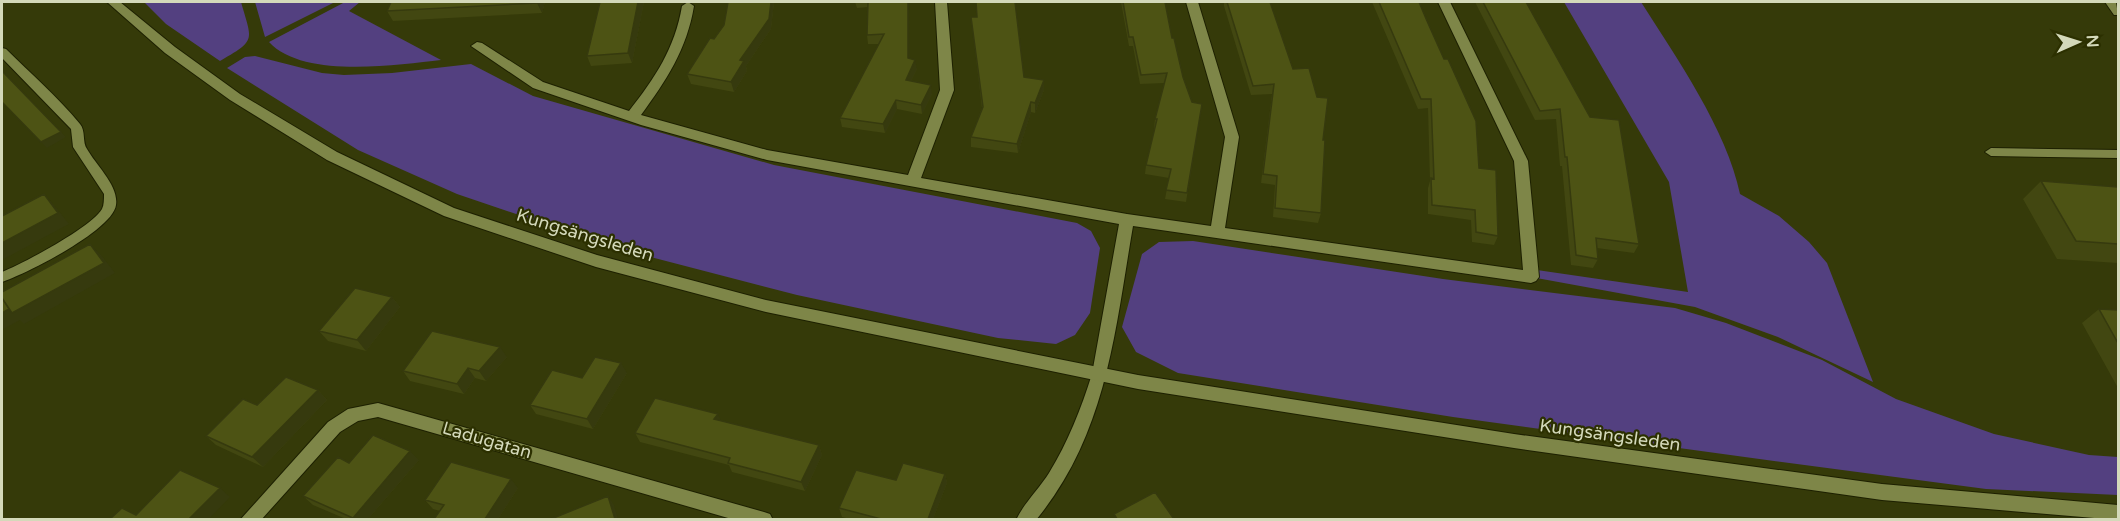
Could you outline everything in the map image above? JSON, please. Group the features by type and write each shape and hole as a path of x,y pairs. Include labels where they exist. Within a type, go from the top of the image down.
{"street":[{"name":"Kungsängsleden","path":"113,2 170,50 235,97 332,156 448,212 596,261 766,306 1100,374 1514,441 1882,492 2118,513"},
{"path":"913,181 947,90 941,2"},
{"path":"1192,2 1232,137 1217,233"},
{"path":"477,46 538,85 633,117 766,155 1127,220 1531,278 1521,161 1444,2"},
{"path":"633,117 669,69 685,31 688,6"},
{"path":"1025,519 1045,497 1070,453 1100,374 1127,220"},
{"name":"Ladugatan","path":"249,519 334,427 354,414 378,410 764,519"}],"lane":[{"path":"2111,2 2118,12"},
{"path":"2,52 76,128 79,147 110,194 108,212 96,224 15,272 2,277"},
{"path":"1991,152 2118,154"}],"shaded area":[{"path":"144,2 241,2 248,25 248,38 240,48 220,61 166,24"},
{"path":"255,2 335,2 265,37"},
{"path":"345,2 360,2 349,11 441,60 376,66 326,65 284,54 269,42"},
{"path":"1564,2 1641,2 1712,120 1724,145 1740,194 1779,216 1809,242 1827,263 1873,382 1778,337 1695,307 1531,277 1530,269 1688,292 1669,182"},
{"path":"255,56 322,73 344,75 392,73 471,64 533,96 774,165 1077,223 1091,231 1100,248 1090,313 1075,335 1056,344 998,338 797,295 616,248 457,194 358,150 227,68 245,57"},
{"path":"1193,241 1443,279 1675,308 1726,323 1822,360 1896,399 1994,434 2089,455 2118,457 2118,495 1986,489 1453,417 1178,373 1136,352 1122,327 1142,254 1159,242"}],"building":[{"path":"391,2 538,2 387,11"},
{"path":"600,2 638,2 628,53 587,56"},
{"path":"728,2 771,2 769,19 740,60 744,61 731,82 687,74 710,38 714,39 724,25"},
{"path":"868,2 908,2 908,58 915,60 906,80 931,85 921,105 896,100 883,124 840,118 884,34 867,35"},
{"path":"976,2 1015,2 1024,77 1044,80 1035,103 1031,102 1017,144 971,137 983,107 971,17 977,17"},
{"path":"1123,2 1165,2 1172,38 1174,38 1183,77 1192,102 1202,104 1187,193 1166,190 1171,169 1146,165 1167,73 1141,75 1133,37 1129,37"},
{"path":"1227,2 1270,2 1293,69 1309,68 1317,97 1328,98 1323,140 1325,140 1321,213 1275,208 1277,176 1263,174 1274,84 1253,86"},
{"path":"1379,2 1419,2 1444,59 1448,59 1476,121 1479,168 1496,170 1498,236 1476,232 1475,210 1432,205 1431,178 1434,179 1431,99 1421,99"},
{"path":"1483,2 1526,2 1590,117 1619,120 1639,244 1596,238 1598,259 1576,255 1560,109 1540,111"},
{"path":"2,71 61,132 41,142 2,102"},
{"path":"2041,181 2118,187 2118,244 2076,241"},
{"path":"44,194 58,213 2,243 2,216"},
{"path":"90,244 104,263 12,313 2,298 2,292"},
{"path":"355,288 392,297 357,340 319,331"},
{"path":"2,298 9,309 2,313"},
{"path":"2099,309 2118,310 2118,343"},
{"path":"432,331 500,347 479,371 468,368 457,384 403,371"},
{"path":"595,357 621,363 587,419 530,405 552,370 582,378"},
{"path":"286,377 318,390 252,457 206,436 243,399 257,405"},
{"path":"655,398 718,414 714,419 819,445 801,482 728,463 730,458 635,433"},
{"path":"373,435 410,451 353,518 303,496 338,457 349,463"},
{"path":"451,462 511,479 485,519 434,519 444,505 425,500"},
{"path":"903,463 945,474 928,519 881,519 839,508 856,470 896,480"},
{"path":"180,470 220,488 189,519 110,519 122,508 136,515"},
{"path":"1155,492 1174,519 1117,519 1114,514"},
{"path":"608,496 615,519 551,519"}]}
